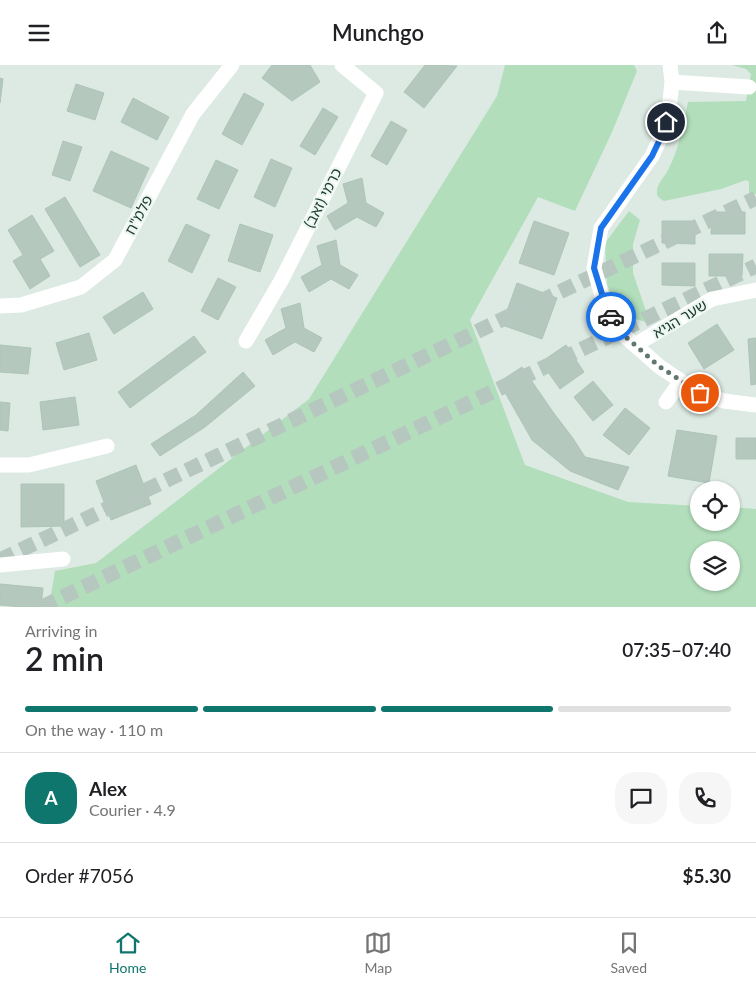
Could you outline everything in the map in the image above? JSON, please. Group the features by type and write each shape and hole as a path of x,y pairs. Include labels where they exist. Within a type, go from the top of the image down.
{"street":[{"name":"פלמ\"ח","path":"0,306 21,305 81,287 115,260 193,114 232,65"},
{"name":"כרמי (זאב)","path":"246,341 282,279 376,93 342,65"},
{"path":"670,65 672,82 669,110 663,133 652,156 601,228 594,268 606,307 619,331 660,367 700,393 724,401 756,405"},
{"path":"672,82 749,87"},
{"name":"שער הגיא","path":"635,345 712,299 756,290"},
{"path":"666,402 681,381"},
{"path":"0,465 29,465 108,446"},
{"path":"0,565 63,559"}],"green space":[{"path":"505,65 634,65 637,71 612,132 575,211 538,197 470,320 525,465 628,502 690,505 690,531 740,531 740,508 756,509 756,607 49,607 55,571 96,563 309,399 497,96"},
{"path":"732,65 756,65 756,194 749,195 749,182 746,180 721,189 664,201 658,196 658,188 675,155 688,102 746,101 751,74 746,69"},
{"path":"629,211 640,220 633,244 633,273 650,323 623,314 613,301 607,284 605,243"}],"building":[{"path":"272,65 310,65 320,82 292,101 262,78"},
{"path":"425,65 457,66 424,108 404,92"},
{"path":"0,78 3,79 0,103"},
{"path":"76,84 104,93 95,120 67,111"},
{"path":"244,93 264,104 242,145 222,134"},
{"path":"133,98 169,117 157,140 121,122"},
{"path":"323,108 338,117 315,155 300,146"},
{"path":"391,121 407,130 387,165 371,156"},
{"path":"63,141 82,147 70,181 52,175"},
{"path":"111,151 149,168 131,208 93,191"},
{"path":"271,159 292,168 275,207 254,197"},
{"path":"216,160 238,170 219,209 197,199"},
{"path":"362,178 366,203 384,213 376,227 357,217 335,230 327,216 348,203 343,184"},
{"path":"65,197 100,255 80,267 45,209"},
{"path":"712,212 745,212 745,234 711,234"},
{"path":"32,215 54,251 40,259 50,276 30,289 13,261 23,255 8,230"},
{"path":"534,221 569,233 554,275 519,263"},
{"path":"662,221 695,221 695,244 662,243"},
{"path":"186,224 210,235 192,273 168,261"},
{"path":"240,224 273,235 260,272 228,261"},
{"path":"336,240 340,265 358,275 349,289 331,279 309,292 301,277 322,265 317,246"},
{"path":"709,254 743,254 742,276 709,276"},
{"path":"662,263 695,263 695,286 662,285"},
{"path":"218,278 236,287 218,320 201,311"},
{"path":"517,283 557,298 542,339 502,325"},
{"path":"143,292 153,309 114,334 103,317"},
{"path":"300,303 304,328 322,338 314,352 295,342 273,355 265,340 286,328 281,309"},
{"path":"717,324 734,350 704,369 688,343"},
{"path":"89,333 97,360 64,370 56,343"},
{"path":"194,336 206,352 130,408 118,392"},
{"path":"756,338 756,384 751,385 748,339"},
{"path":"0,345 31,348 28,374 0,372"},
{"path":"566,345 584,372 560,389 541,362"},
{"path":"522,367 585,457 629,467 618,490 570,471 532,440 499,382"},
{"path":"243,372 255,386 205,427 160,456 151,444 196,415"},
{"path":"593,381 613,405 593,421 574,397"},
{"path":"75,397 79,425 43,430 40,402"},
{"path":"0,402 10,403 8,431 0,430"},
{"path":"625,408 650,428 629,455 603,435"},
{"path":"677,430 717,436 709,481 668,476"},
{"path":"736,438 756,438 756,459 736,459"},
{"path":"136,465 151,504 111,520 96,481"},
{"path":"21,484 64,484 64,526 21,527"},
{"path":"0,584 43,588 41,607 0,605"}],"tunnel":[{"path":"0,560 756,198"},
{"path":"42,607 756,266"}],"way so far":[{"path":"611,317 619,331 660,367 700,393"}],"route":[{"path":"611,317 594,268 601,228 652,156 666,122"}]}
